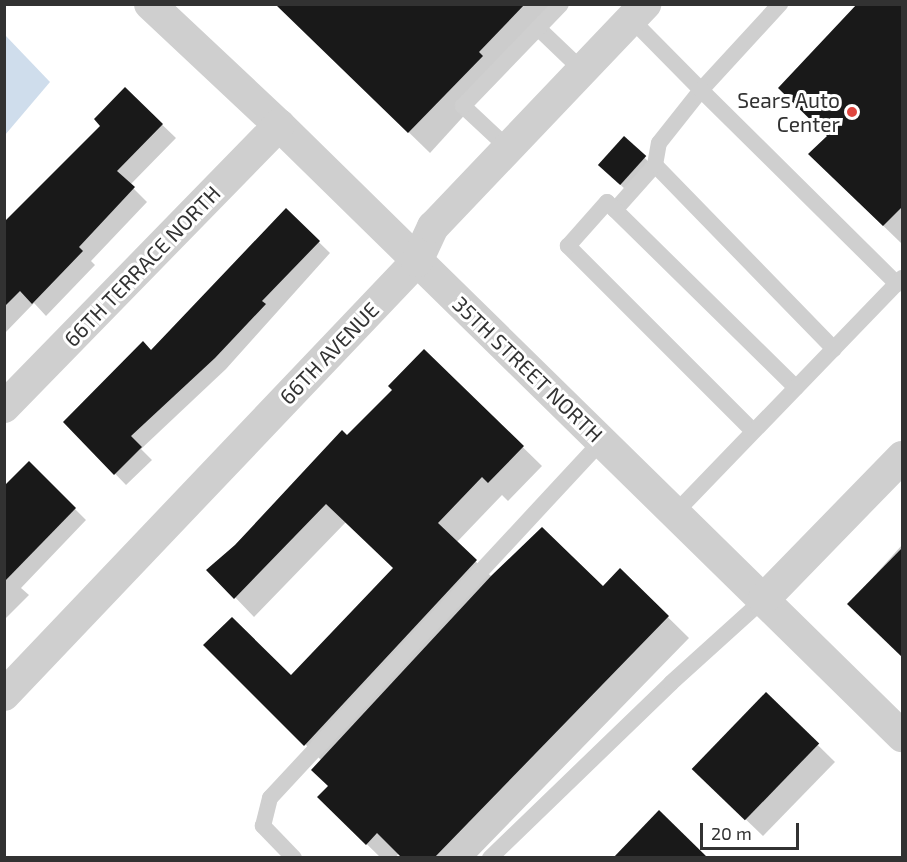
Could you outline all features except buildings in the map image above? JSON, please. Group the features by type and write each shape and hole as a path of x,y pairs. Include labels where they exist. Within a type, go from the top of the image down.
{"street":[{"name":"35TH STREET NORTH","path":"150,4 279,126 903,736"},
{"name":"66TH AVENUE","path":"4,695 417,261 433,227 638,12"},
{"name":"66TH TERRACE NORTH","path":"4,407 279,126"},
{"path":"764,599 903,458"}],"lane":[{"path":"508,148 463,106 561,4"},
{"path":"615,210 655,165 659,143 701,90 780,4"},
{"path":"638,12 701,90 900,281 675,513"},
{"path":"538,28 582,70"},
{"path":"655,165 834,349"},
{"path":"753,431 568,246 607,202 796,388"},
{"path":"294,858 263,826 270,798 602,441"},
{"path":"490,858 670,682 764,599"}],"water":[{"path":"5,35 50,82 5,135"}],"place":[{"name":"Sears Auto Center","path":"852,112"}]}
